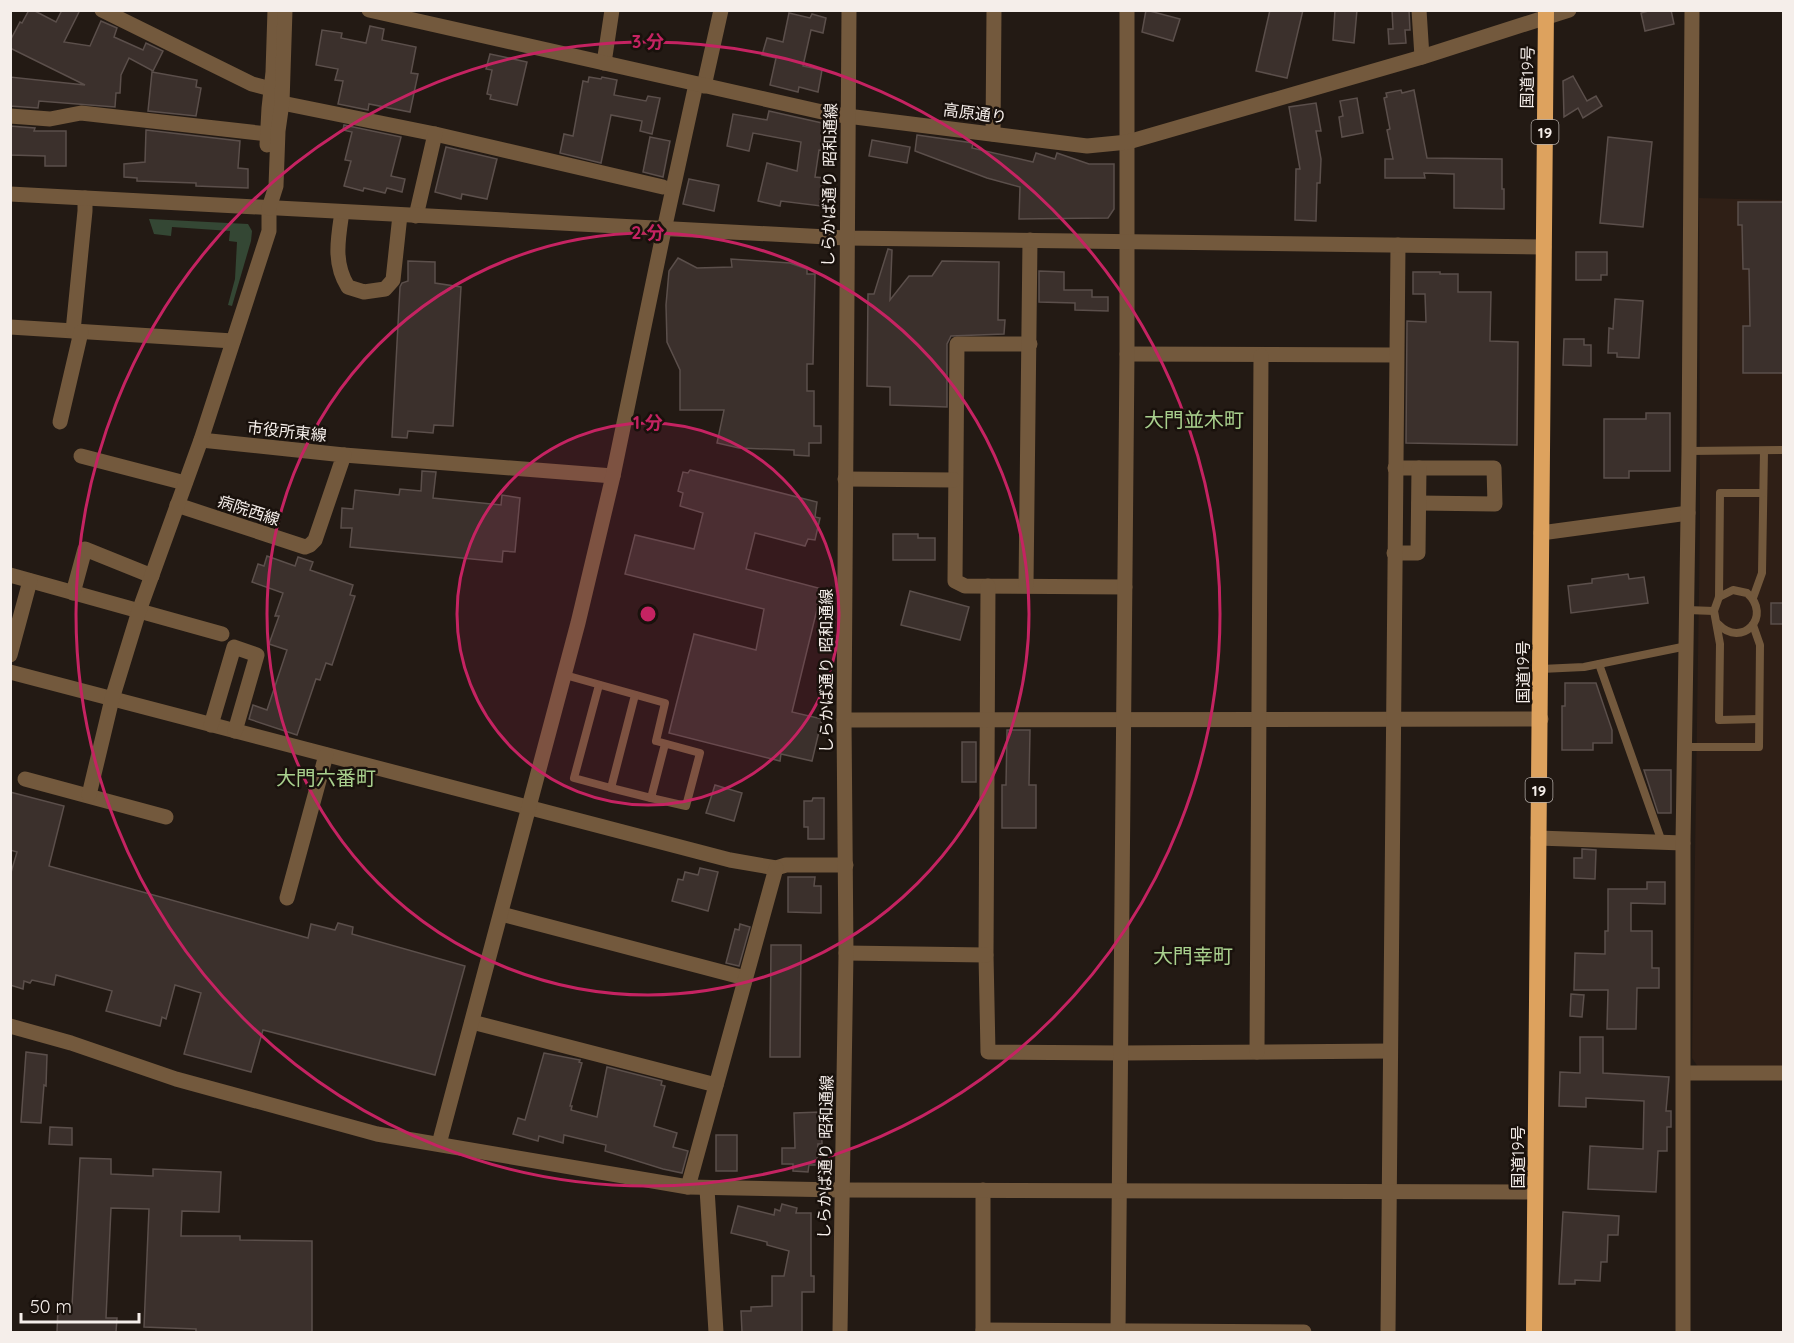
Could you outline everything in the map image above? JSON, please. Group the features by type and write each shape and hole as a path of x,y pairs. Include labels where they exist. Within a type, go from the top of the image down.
{"highway":[{"name":"国道19号","path":"1534,1332 1546,14"}],"street":[{"path":"102,10 252,84 271,89"},
{"path":"89,795 112,699 139,611 201,440 269,231 266,191 275,10"},
{"path":"269,208 276,186 285,10"},
{"name":"高原通り","path":"369,10 406,14 604,63 831,114 1087,146 1128,142 1422,57 1546,14 1569,10"},
{"path":"604,63 612,10"},
{"path":"439,1144 565,675 613,476 663,230 721,10"},
{"name":"しらかば通り 昭和通線","path":"840,1332 846,953 844,720 849,10"},
{"path":"993,134 994,10"},
{"path":"1118,1332 1127,354 1127,10"},
{"path":"1419,10 1422,57"},
{"path":"1683,1332 1683,843 1687,646 1692,10"},
{"path":"282,103 435,134 663,187"},
{"path":"10,116 50,119 81,113 268,134"},
{"path":"416,216 435,134"},
{"path":"10,194 846,238 1544,247"},
{"path":"60,423 77,331 85,198"},
{"path":"342,212 336,250 341,276 348,287 364,292 385,289 393,280 400,215"},
{"path":"1026,585 1030,240"},
{"path":"1388,1332 1398,245"},
{"path":"10,327 233,341"},
{"path":"1030,344 957,344 956,473 954,480 955,581 965,586 1125,587"},
{"path":"1127,354 1261,356 1396,354"},
{"path":"1257,1052 1261,356"},
{"name":"市役所東線","path":"201,440 344,455 315,540 310,545"},
{"path":"344,455 613,476"},
{"path":"81,456 184,483"},
{"path":"1395,468 1494,468 1495,504 1419,503"},
{"path":"1394,553 1418,553 1419,468"},
{"path":"845,479 954,480"},
{"name":"病院西線","path":"177,505 304,547 310,545"},
{"path":"1541,533 1688,513"},
{"path":"73,593 85,549 152,576"},
{"path":"10,575 222,634"},
{"path":"10,655 30,580"},
{"path":"988,586 986,955 988,1052 1390,1051"},
{"path":"211,725 234,648 257,655 235,731"},
{"path":"10,672 730,860 776,868 786,865 846,865"},
{"path":"844,720 1541,719"},
{"path":"287,898 326,755"},
{"path":"25,779 166,817"},
{"path":"1538,838 1683,843"},
{"path":"688,1187 776,868"},
{"path":"501,914 745,978"},
{"path":"846,953 986,955"},
{"path":"472,1022 716,1085"},
{"path":"10,1026 71,1043 198,1085 377,1134 688,1187 1120,1192 1535,1192"},
{"path":"1684,1073 1784,1073"},
{"path":"707,1189 716,1332"},
{"path":"983,1190 983,1331 1304,1332"}],"lane":[{"path":"1689,451 1784,450"},
{"path":"1753,597 1762,573 1764,451"},
{"path":"1759,719 1719,720 1720,644 1714,611 1719,597 1720,493 1763,493"},
{"path":"1718,624 1722,629 1735,633 1753,625 1758,612 1753,597 1747,593 1732,590 1719,597"},
{"path":"1687,610 1714,611"},
{"path":"1685,747 1759,747 1760,645 1753,625"},
{"path":"1541,669 1599,664 1687,646"},
{"path":"1599,664 1662,842"},
{"path":"565,675 665,703 656,741 700,753 686,806 574,778 599,685"},
{"path":"611,788 636,695"},
{"path":"651,798 664,744"}],"shaded area":[{"path":"1699,198 1783,200 1783,1066 1698,1067 1692,1058 1700,522"}],"green space":[{"path":"149,219 248,224 252,231 251,241 232,306 228,305 235,279 237,242 229,241 230,231 172,227 171,236 154,234"}],"building":[{"path":"29,10 56,22 62,10 80,10 64,42 90,46 101,21 117,28 114,37 143,50 146,43 163,51 153,71 129,58 121,75 120,93 116,93 115,107 39,101 38,108 10,106 10,77 85,85 10,48 10,41"},
{"path":"1146,10 1180,19 1173,41 1142,32"},
{"path":"1270,10 1303,10 1287,78 1256,71"},
{"path":"1335,10 1357,10 1354,43 1333,40"},
{"path":"1392,10 1409,10 1410,30 1405,30 1406,43 1389,44 1388,29 1393,29"},
{"path":"1652,10 1671,10 1674,24 1645,31 1641,13"},
{"path":"789,13 810,18 812,14 826,18 823,33 811,30 803,66 822,70 818,92 799,87 798,92 770,85 776,58 762,55 767,38 783,42"},
{"path":"370,26 384,29 382,40 416,47 411,73 418,74 410,112 369,104 368,110 338,104 343,81 335,80 338,69 316,65 322,30 342,33 341,38 366,43"},
{"path":"490,54 527,62 517,105 490,99 491,95 487,94 492,70 486,69"},
{"path":"152,72 197,80 196,87 201,88 196,116 148,111"},
{"path":"1573,76 1587,101 1596,96 1602,106 1583,118 1578,108 1564,117 1563,81"},
{"path":"589,77 617,80 614,95 646,101 648,96 660,98 652,134 640,131 642,121 611,115 601,163 560,153 564,134 573,136 583,81 588,82"},
{"path":"1401,90 1402,93 1414,90 1427,158 1502,159 1504,209 1454,208 1454,174 1424,173 1425,178 1385,178 1385,159 1393,159 1384,98 1387,97 1386,93"},
{"path":"1357,98 1363,133 1342,137 1339,117 1343,116 1340,101"},
{"path":"1316,103 1321,131 1316,131 1321,159 1320,183 1317,183 1316,221 1295,220 1296,169 1300,169 1289,107"},
{"path":"769,111 822,123 827,127 825,151 819,150 815,177 825,178 821,206 781,201 780,206 758,201 767,163 797,171 801,142 753,133 749,151 727,146 733,114 767,120"},
{"path":"344,125 401,137 391,176 405,179 402,192 387,188 385,193 364,188 363,191 344,186 351,161 345,160 352,132 343,130"},
{"path":"10,126 35,128 34,131 66,131 66,166 45,166 45,156 10,155"},
{"path":"146,130 240,141 238,168 248,169 248,188 137,181 137,178 124,177 124,164 145,162"},
{"path":"917,135 973,143 972,148 1033,162 1036,153 1055,159 1057,153 1089,164 1114,164 1114,209 1108,218 1019,219 1020,187 987,178 915,151"},
{"path":"650,137 670,141 663,177 643,172"},
{"path":"1608,137 1652,142 1643,227 1600,223"},
{"path":"872,140 910,147 907,163 869,156"},
{"path":"446,147 497,159 487,199 462,194 461,199 435,192"},
{"path":"689,179 719,185 714,211 683,204"},
{"path":"1738,202 1784,202 1784,373 1743,373 1743,326 1750,326 1749,269 1743,269 1742,225 1738,225"},
{"path":"888,249 892,250 890,300 909,276 932,276 942,261 999,262 998,320 1005,320 1004,334 951,336 947,344 947,407 890,405 890,387 867,386 868,294 874,294"},
{"path":"1576,252 1607,252 1607,275 1601,275 1601,280 1576,280"},
{"path":"678,258 697,268 732,267 731,259 790,263 807,269 807,274 815,274 813,364 807,364 807,391 814,391 814,426 821,426 821,443 809,443 809,456 794,455 794,450 739,448 717,443 724,410 680,410 680,370 667,342 666,305 669,271"},
{"path":"408,261 435,262 435,283 461,287 453,426 434,425 433,433 408,431 407,438 392,437 400,287 402,283 408,281"},
{"path":"1039,271 1064,272 1064,290 1092,290 1092,297 1108,297 1108,311 1075,310 1075,303 1039,302"},
{"path":"1413,272 1458,274 1458,292 1491,292 1490,341 1518,342 1517,445 1406,443 1407,321 1426,322 1425,294 1413,294"},
{"path":"1615,299 1643,301 1639,358 1617,357 1617,353 1608,353 1609,328 1613,329"},
{"path":"1564,339 1584,339 1584,345 1591,345 1591,366 1563,365"},
{"path":"1646,413 1670,413 1670,471 1629,471 1629,478 1604,478 1604,419 1646,419"},
{"path":"690,470 817,502 815,517 820,518 815,540 808,539 805,546 755,533 746,569 822,589 792,712 822,719 812,761 781,754 780,761 669,733 694,634 756,650 764,609 625,574 635,535 694,549 703,513 680,506 683,493 678,491 683,472 688,473"},
{"path":"422,471 436,472 433,498 501,505 502,495 520,498 515,552 503,551 502,562 350,547 352,528 341,528 342,508 353,509 355,490 399,495 400,489 421,491"},
{"path":"893,534 918,534 918,538 935,538 935,560 893,560"},
{"path":"267,556 295,566 298,557 313,562 310,570 353,585 350,595 355,596 332,665 326,663 320,680 316,679 297,735 249,719 253,705 267,710 287,650 269,644 279,616 275,616 283,593 252,582 258,564 264,566"},
{"path":"1628,574 1629,579 1644,577 1648,603 1571,613 1568,586 1592,583 1592,579"},
{"path":"910,591 969,607 960,640 901,625"},
{"path":"1771,603 1784,603 1784,624 1771,624"},
{"path":"1565,683 1596,683 1612,730 1612,743 1593,743 1593,750 1562,750 1562,706 1565,706"},
{"path":"1007,730 1030,730 1029,785 1036,785 1036,828 1002,828 1002,785 1006,785"},
{"path":"962,742 976,742 976,782 962,782"},
{"path":"1644,770 1671,770 1671,813 1658,813"},
{"path":"715,785 742,793 734,821 706,813"},
{"path":"10,792 64,806 49,866 308,938 311,924 335,930 338,923 353,927 352,934 465,966 435,1075 263,1030 251,1072 184,1054 201,993 175,985 166,1019 162,1017 160,1026 106,1011 112,991 56,975 54,985 32,980 30,983 24,981 23,989 10,985 10,876 17,852 10,850"},
{"path":"813,798 824,798 824,839 808,839 808,827 804,827 804,801 812,801"},
{"path":"1582,849 1596,850 1595,879 1574,878 1574,858 1582,858"},
{"path":"700,868 718,872 708,911 672,901 678,879 683,880 685,872 698,875"},
{"path":"788,877 815,877 814,886 821,886 821,913 788,912"},
{"path":"1647,882 1665,882 1665,904 1631,903 1631,931 1652,931 1652,968 1659,968 1659,988 1637,988 1636,1029 1607,1029 1608,990 1574,990 1575,953 1605,954 1605,931 1608,931 1608,889 1647,889"},
{"path":"740,924 750,927 739,966 726,963 735,929 739,930"},
{"path":"771,945 801,945 800,1057 770,1057"},
{"path":"1571,994 1584,995 1582,1017 1570,1016"},
{"path":"1580,1037 1603,1037 1603,1073 1669,1077 1666,1111 1671,1111 1671,1127 1667,1127 1667,1151 1658,1151 1656,1192 1588,1189 1590,1146 1643,1149 1644,1101 1586,1098 1586,1107 1559,1106 1560,1072 1580,1073"},
{"path":"26,1052 47,1055 41,1123 21,1122"},
{"path":"544,1053 580,1060 579,1062 582,1063 570,1106 572,1106 571,1110 597,1117 607,1067 662,1081 661,1085 665,1086 654,1126 677,1133 673,1147 688,1151 682,1173 605,1151 606,1145 564,1135 563,1143 539,1136 538,1141 513,1134 518,1118 525,1120"},
{"path":"821,1112 822,1144 818,1144 817,1165 809,1165 808,1172 793,1171 793,1164 782,1164 782,1148 795,1148 794,1113"},
{"path":"50,1127 72,1128 72,1145 49,1144"},
{"path":"716,1135 737,1135 737,1171 716,1171"},
{"path":"80,1158 111,1159 111,1174 153,1176 153,1169 221,1172 219,1212 182,1211 181,1236 240,1236 240,1240 312,1241 312,1332 196,1332 196,1329 144,1327 149,1209 111,1208 106,1318 117,1318 116,1332 57,1332 58,1307 72,1306"},
{"path":"782,1204 797,1208 796,1213 811,1213 811,1276 814,1276 814,1292 802,1292 802,1332 742,1332 741,1311 751,1311 751,1307 772,1306 772,1276 784,1276 789,1251 767,1245 767,1242 731,1233 738,1206 774,1215 775,1209 780,1211"},
{"path":"1563,1212 1619,1216 1618,1235 1608,1235 1607,1262 1601,1262 1600,1281 1575,1280 1575,1284 1559,1284"}],"district":[{"name":"大門並木町","path":"1194,419"},
{"name":"大門六番町","path":"326,777"},
{"name":"大門幸町","path":"1193,955"}]}
